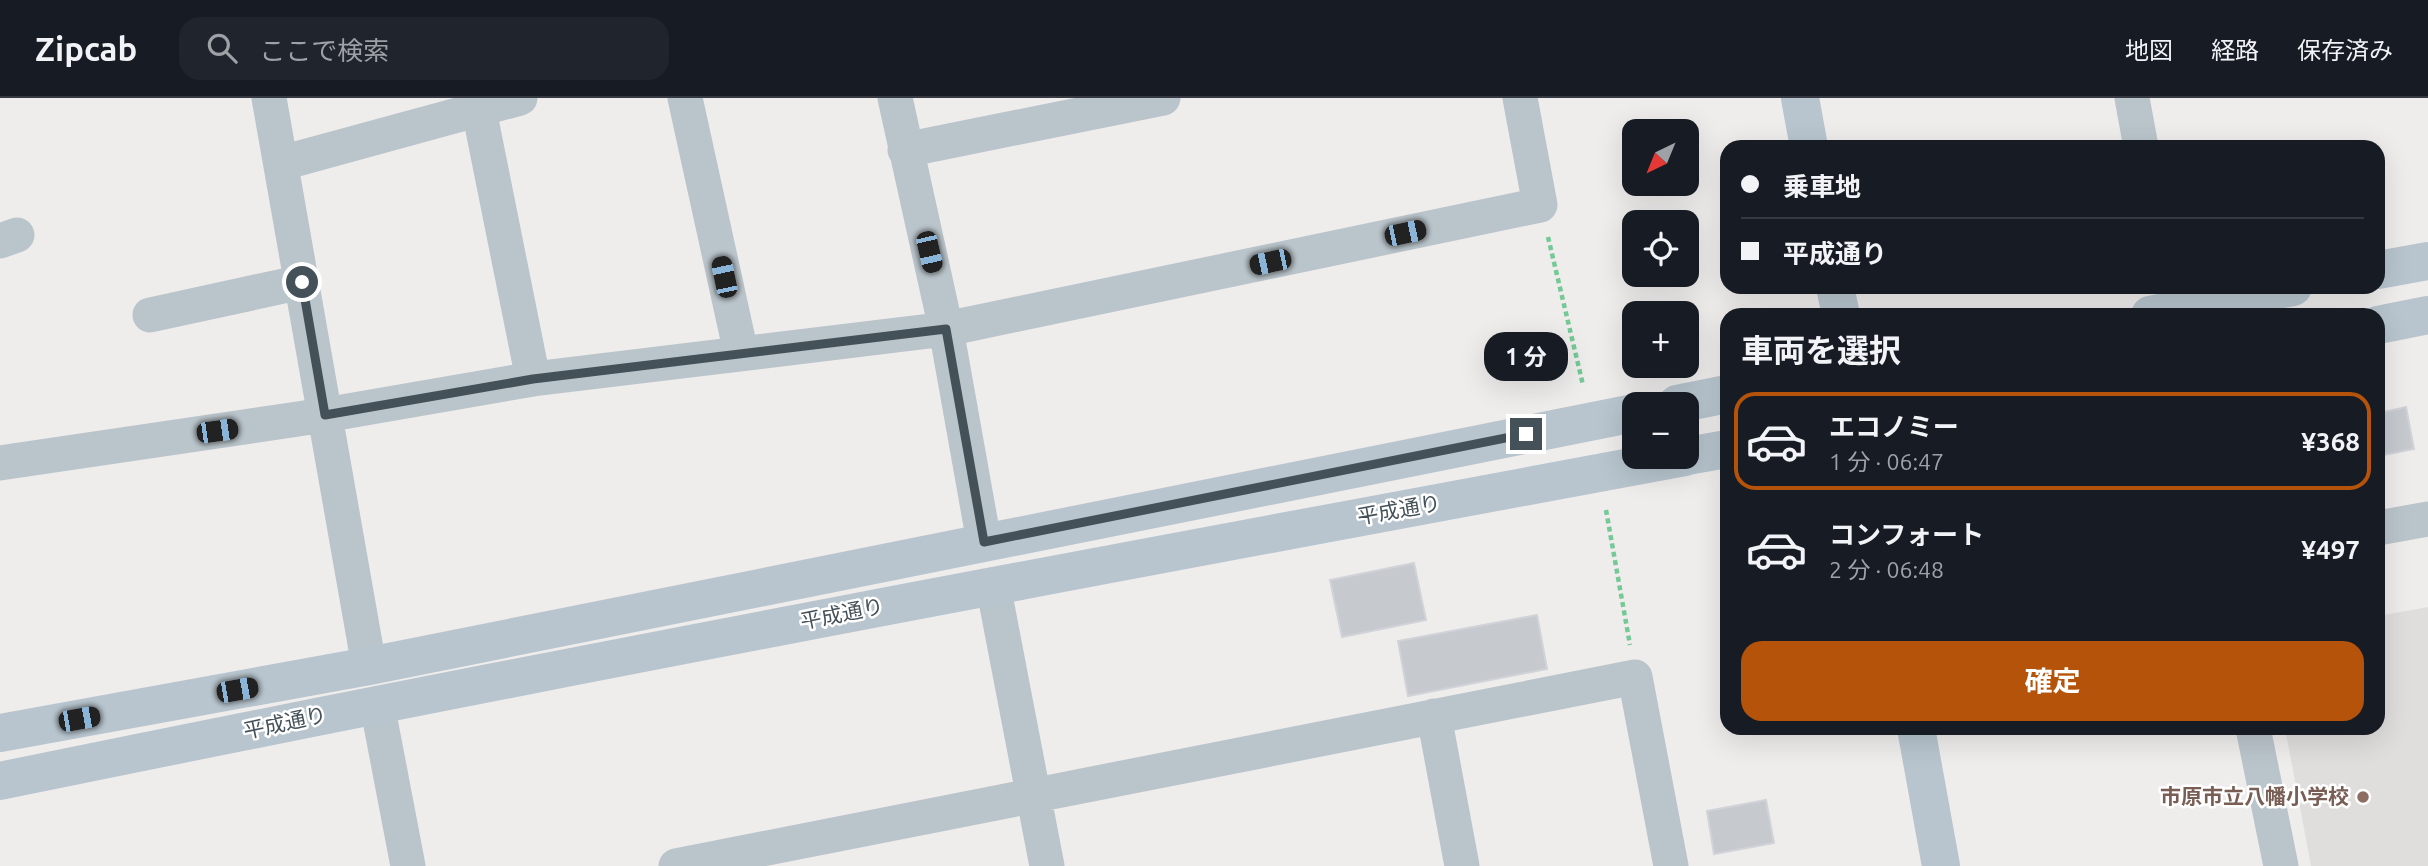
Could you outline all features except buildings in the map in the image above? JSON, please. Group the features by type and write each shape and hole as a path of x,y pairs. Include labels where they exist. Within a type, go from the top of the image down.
{"street":[{"path":"269,98 369,666"},
{"path":"282,163 520,98"},
{"path":"685,98 741,353"},
{"path":"895,98 946,329 984,542"},
{"path":"905,150 1163,98"},
{"path":"0,463 325,415 533,379 946,329 1541,205 1520,98"},
{"path":"1800,98 1809,140"},
{"path":"2132,98 2140,140"},
{"path":"479,110 533,379"},
{"path":"2385,269 2428,261"},
{"path":"150,315 302,282"},
{"path":"2163,304 2239,294"},
{"path":"2385,324 2428,315"},
{"path":"1699,399 1720,395"},
{"name":"平成通り","path":"0,733 369,666 1622,415"},
{"name":"平成通り","path":"1699,454 1720,450"},
{"name":"平成通り","path":"0,782 377,704 993,585 1622,469"},
{"path":"2385,527 2428,519"},
{"path":"993,585 1047,866"},
{"path":"676,866 735,861 1034,794 1635,677 1671,866"},
{"path":"377,704 408,866"},
{"path":"1434,716 1462,866"},
{"path":"1917,735 1941,866"},
{"path":"2254,735 2281,866"}],"path":[{"path":"1541,205 1585,394"},
{"path":"1606,510 1635,677"}],"shaded area":[{"name":"市原市立八幡小学校","path":"2428,607 2428,866 2311,866 2286,735 2385,735 2385,615"}],"place":[{"name":"市原市立八幡小学校","path":"2363,797"}],"route":[{"path":"302,282 325,415 533,379 946,329 984,542 1526,434"}]}
